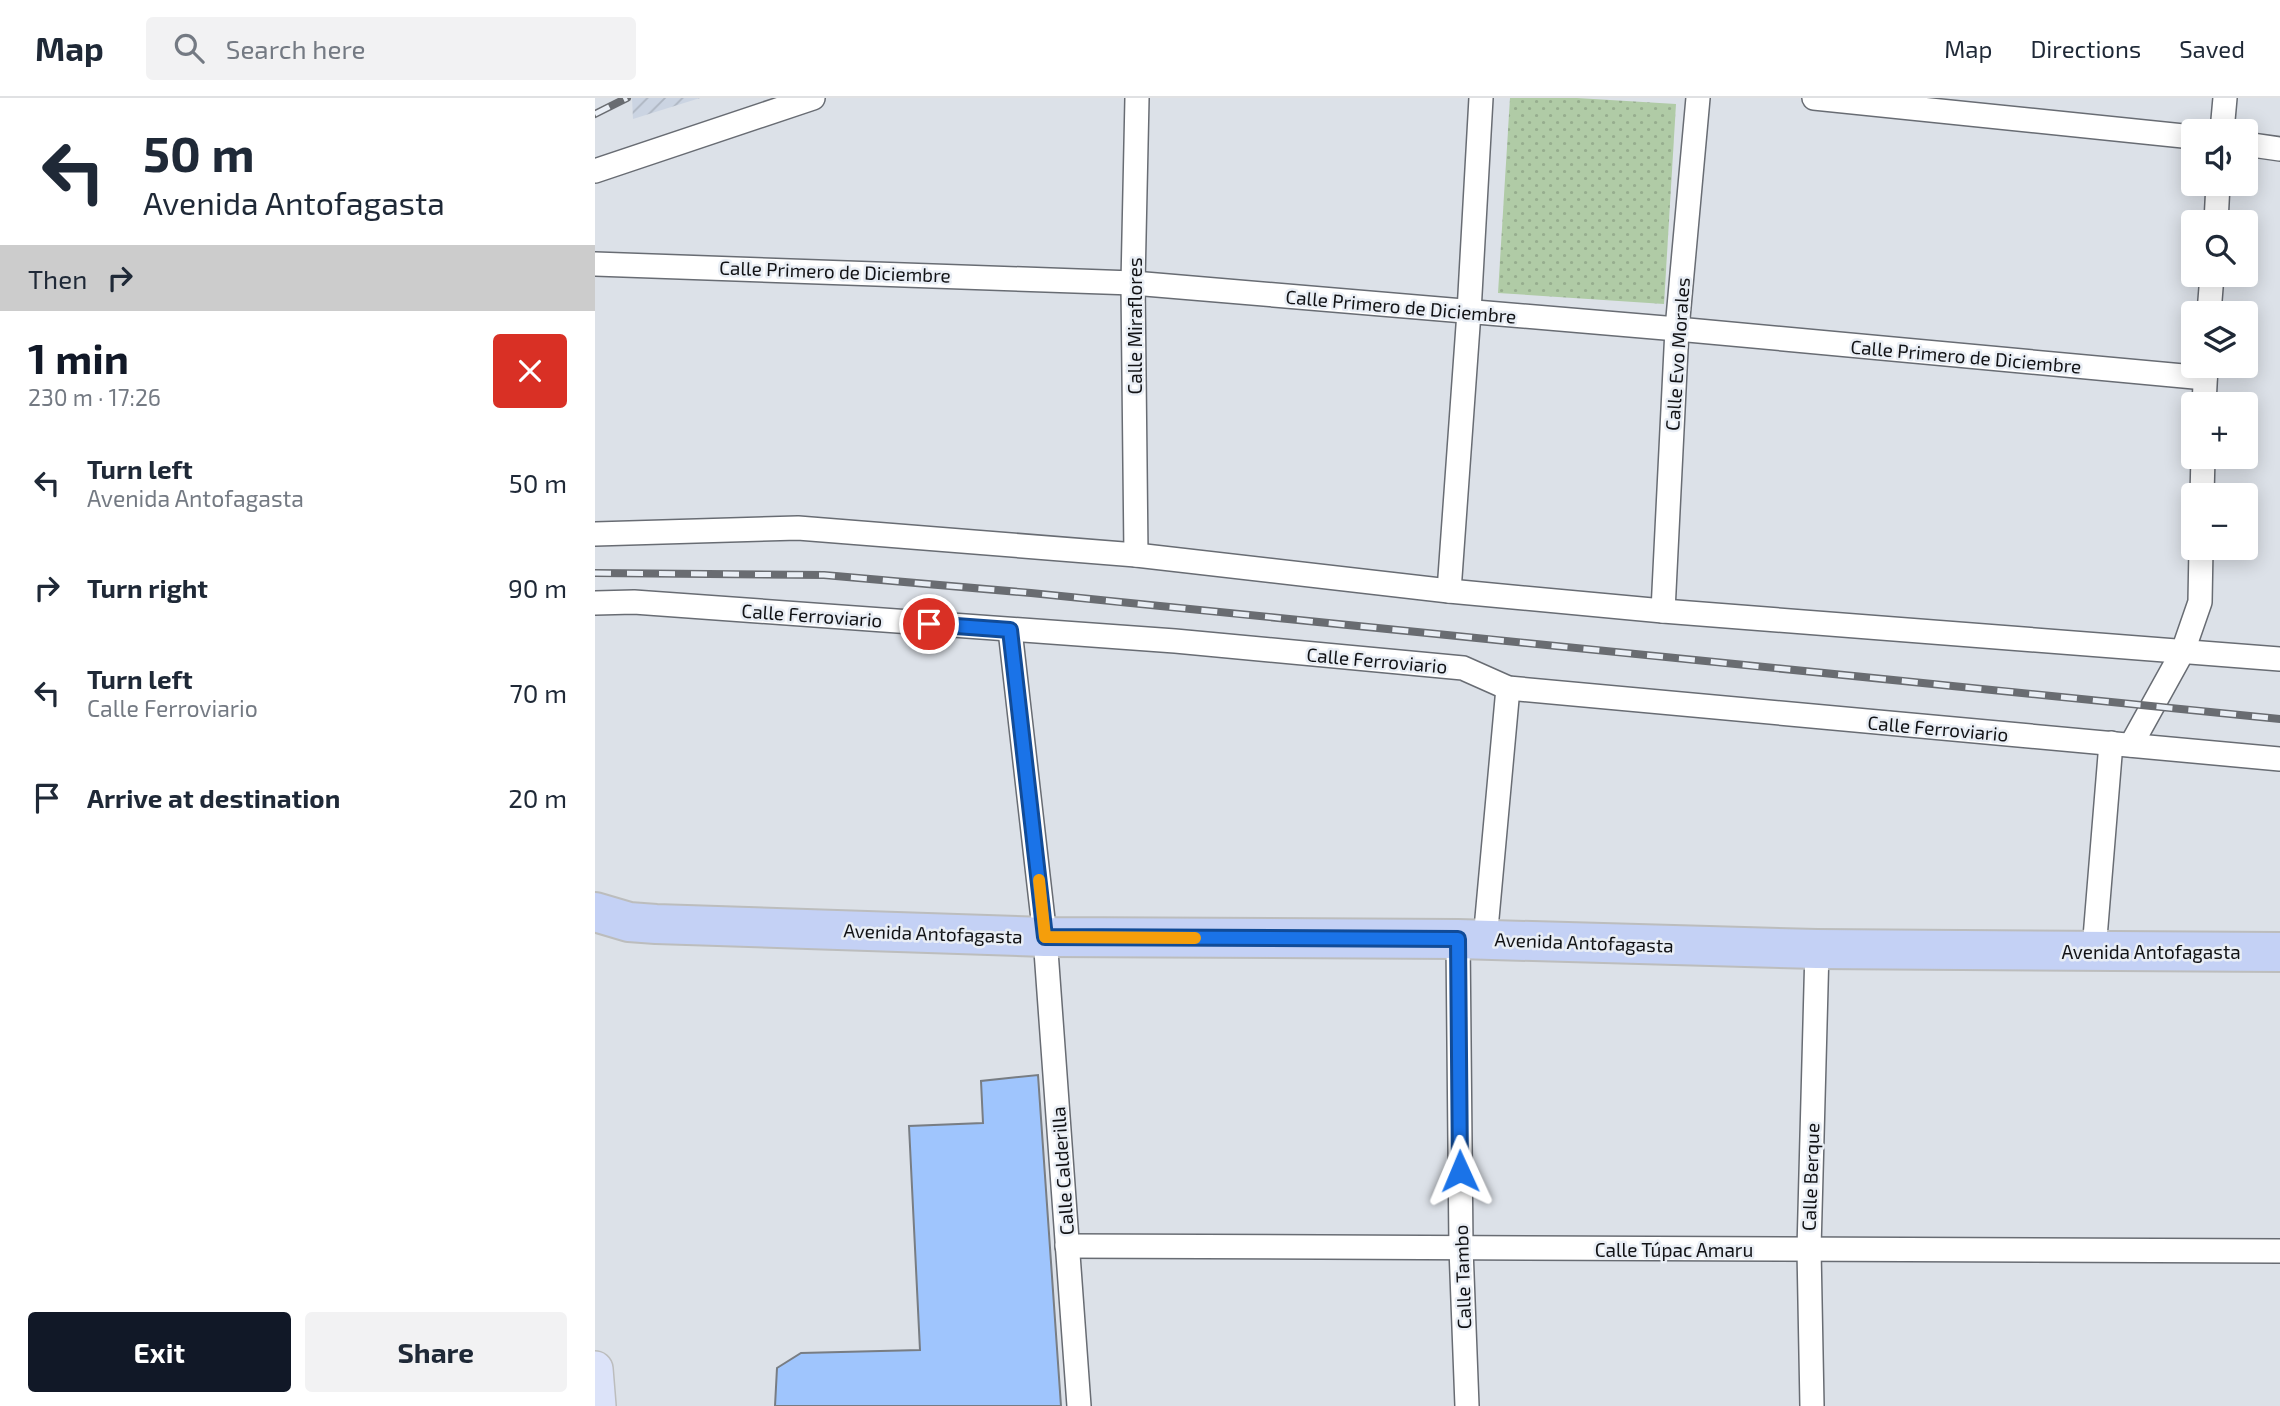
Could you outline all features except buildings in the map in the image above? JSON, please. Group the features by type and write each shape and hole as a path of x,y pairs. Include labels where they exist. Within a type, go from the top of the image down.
{"highway":[{"name":"Avenida Antofagasta","path":"595,912 629,922 656,924 1045,937 1471,939 1817,948 2280,952"}],"main road":[{"path":"595,1369 598,1406"}],"street":[{"path":"595,171 813,98"},
{"name":"Calle Miraflores","path":"1136,555 1133,283 1137,98"},
{"path":"1449,591 1481,98"},
{"name":"Calle Evo Morales","path":"1663,611 1677,328 1698,98"},
{"path":"1814,98 2181,136"},
{"path":"2223,119 2225,98"},
{"path":"2258,146 2280,149"},
{"name":"Calle Primero de Diciembre","path":"595,264 1133,283 2181,370"},
{"path":"595,534 798,528 1136,555 1449,591 1663,611 2280,659"},
{"path":"2094,950 2121,744 2183,651 2200,602 2201,560"},
{"name":"Calle Ferroviario","path":"595,603 634,602 1175,641 1463,668 1508,688 2280,759"},
{"name":"Calle Calderilla","path":"1010,630 1045,937 1079,1406"},
{"name":"Calle Tambo","path":"1467,1406 1461,1248 1471,939 1508,688"},
{"name":"Calle Berque","path":"1812,1406 1809,1249 1817,948"},
{"name":"Calle Túpac Amaru","path":"1067,1246 2280,1251"}],"shaded area":[{"path":"632,98 700,98 633,119"}],"green space":[{"path":"1510,98 1577,98 1676,104 1664,304 1498,293"}],"railway":[{"path":"595,114 627,98"},
{"path":"595,573 824,575 1031,593 2280,719"}],"slow traffic":[{"path":"1039,880 1045,937 1195,938"}],"route":[{"path":"929,624 1010,630 1045,937 1458,939 1460,1171"}]}
